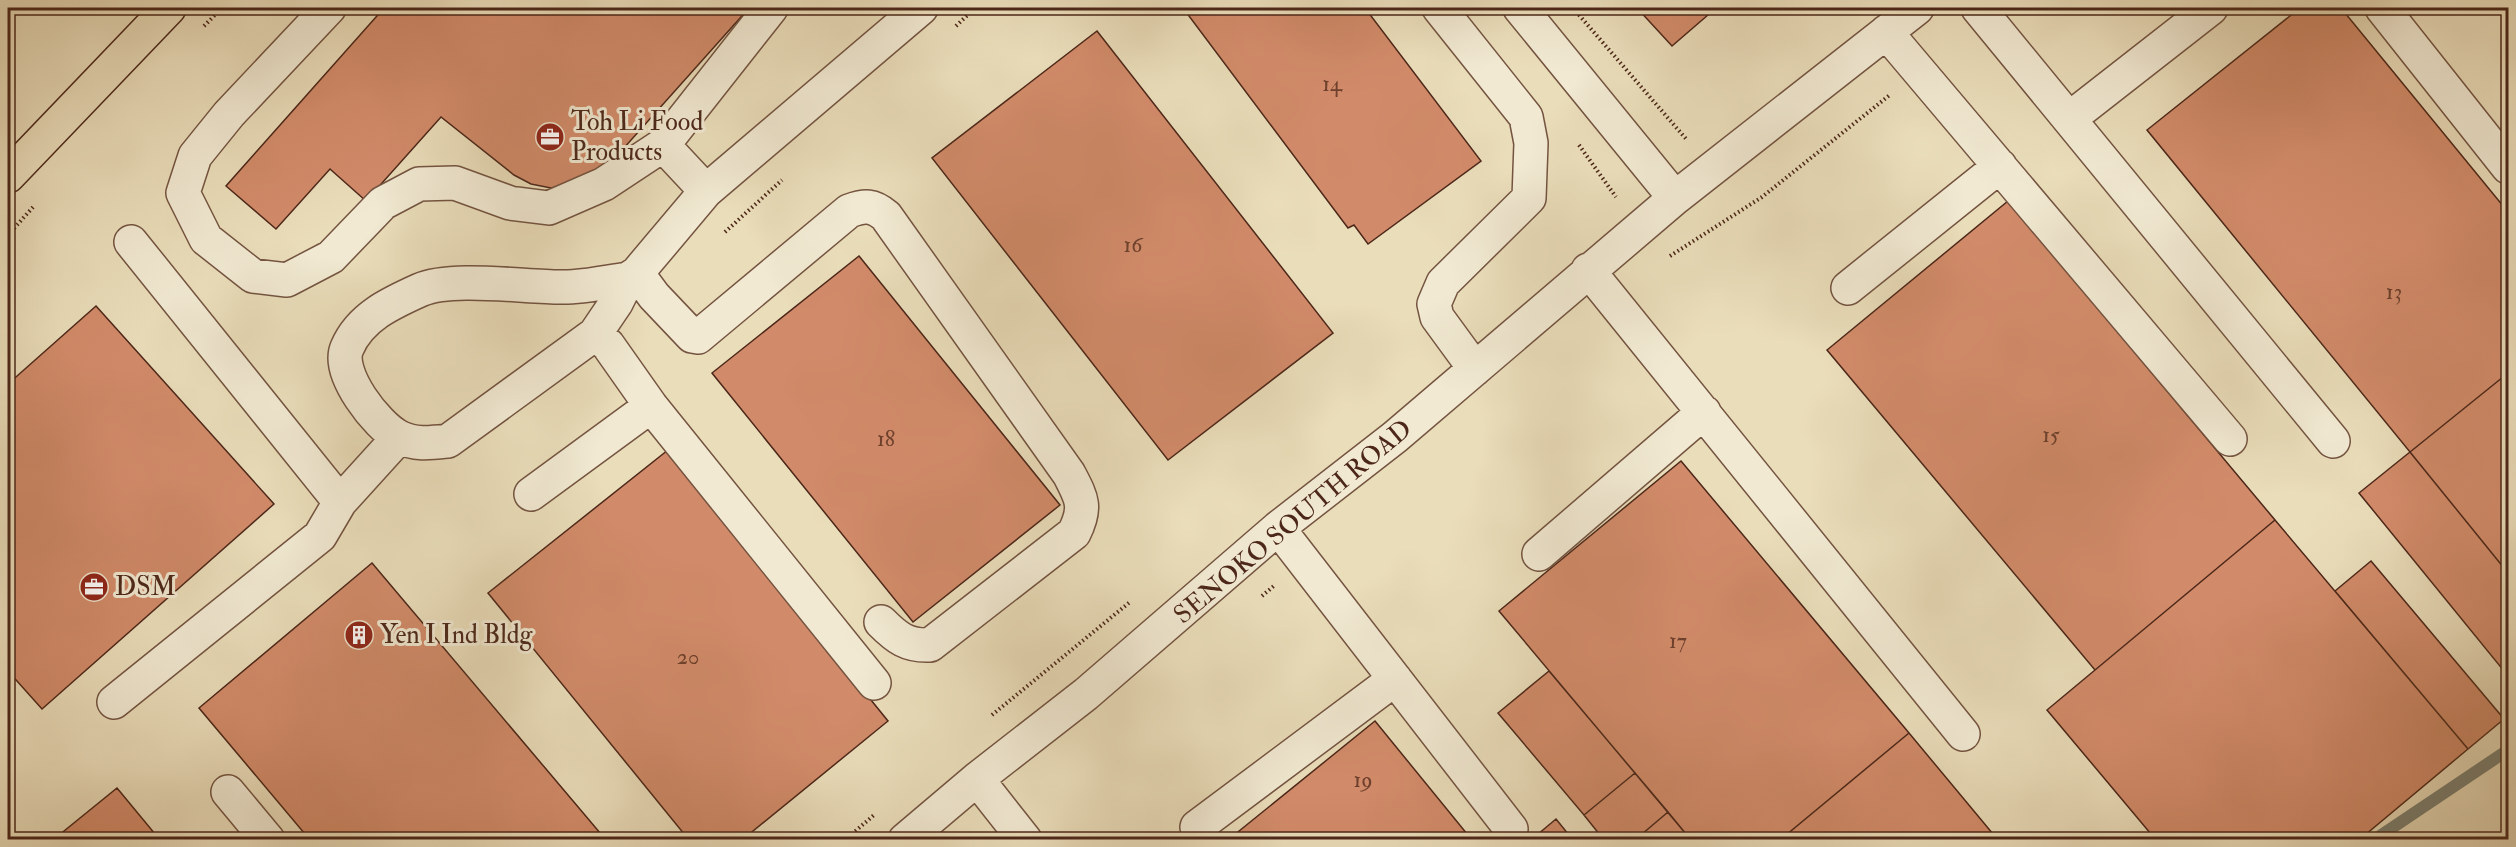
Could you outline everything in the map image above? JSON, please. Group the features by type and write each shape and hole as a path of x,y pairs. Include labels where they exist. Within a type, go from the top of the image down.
{"main road":[{"path":"8,176 169,8"}],"street":[{"path":"329,8 229,114 195,156 183,193 206,239 253,276 287,280 331,257 383,203 419,184 455,183 510,203 549,208 604,183 663,145 771,8"},
{"path":"632,276 563,287 469,283 424,289 386,306 360,326 346,350 348,377 379,423 399,437 420,444 448,441 596,334 632,276 705,191 921,8"},
{"path":"1439,8 1526,117 1531,142 1529,198 1443,283 1434,304 1437,317 1475,369"},
{"path":"1520,8 1675,198"},
{"name":"SENOKO SOUTH ROAD","path":"905,840 977,779 1095,687 1278,528 1395,437 1675,198 1917,8"},
{"path":"1978,8 2332,441"},
{"path":"2069,119 2211,8"},
{"path":"2382,8 2508,167"},
{"path":"1886,32 2230,439"},
{"path":"663,145 705,191"},
{"path":"1848,288 2000,166"},
{"path":"632,276 692,336 698,337 849,211 862,206 875,207 886,216 1069,474 1081,496 1084,514 1074,533 930,645 913,646 900,641 881,622"},
{"path":"131,242 340,502"},
{"path":"1588,270 1963,734"},
{"path":"596,334 608,345 651,406 874,683"},
{"path":"531,494 651,406"},
{"path":"1539,554 1704,412"},
{"path":"114,702 320,536 340,502 399,437"},
{"path":"1278,528 1511,829"},
{"path":"1197,827 1395,679"},
{"path":"977,779 1025,840"},
{"path":"228,792 268,840"}],"path":[{"path":"1762,196 1920,71"},
{"path":"721,235 772,190"}],"building":[{"name":"Toh Li Food Products","path":"384,8 749,8 615,158 584,181 551,188 531,184 514,175 441,117 366,201 330,169 276,229 226,186"},
{"path":"1183,8 1365,8 1481,161 1368,244 1354,225 1348,228"},
{"path":"1637,8 1716,8 1672,46"},
{"path":"2300,8 2341,8 2508,212 2508,373 2410,452 2147,130"},
{"path":"1097,31 1333,333 1168,460 932,158"},
{"path":"2008,201 2275,520 2095,670 1827,350"},
{"path":"859,256 1060,505 913,622 712,373"},
{"name":"DSM","path":"96,306 274,504 42,709 8,671 8,384"},
{"path":"2508,373 2508,573 2410,452"},
{"path":"668,450 888,721 742,840 689,840 488,593"},
{"path":"2410,452 2508,573 2508,676 2359,493"},
{"path":"1681,461 1909,733 1780,840 1691,840 1499,611"},
{"path":"2275,520 2468,749 2359,840 2156,840 2047,710"},
{"path":"2371,561 2504,719 2468,749 2335,591"},
{"name":"Yen I Ind Bldg","path":"372,563 606,840 310,840 199,708"},
{"path":"1549,671 1635,773 1584,815 1498,713"},
{"path":"1375,721 1472,840 1228,840"},
{"path":"1909,733 1998,840 1780,840"},
{"path":"1635,773 1668,812 1635,840 1604,840 1584,815"},
{"path":"117,788 160,840 53,840"},
{"path":"1668,812 1691,840 1635,840"},
{"path":"1556,819 1573,840 1531,840"}],"waterway":[{"path":"2374,840 2508,750"}],"place":[{"name":"Toh Li Food Products","path":"550,137"},
{"name":"DSM","path":"94,587"},
{"name":"Yen I Ind Bldg","path":"359,635"}]}
